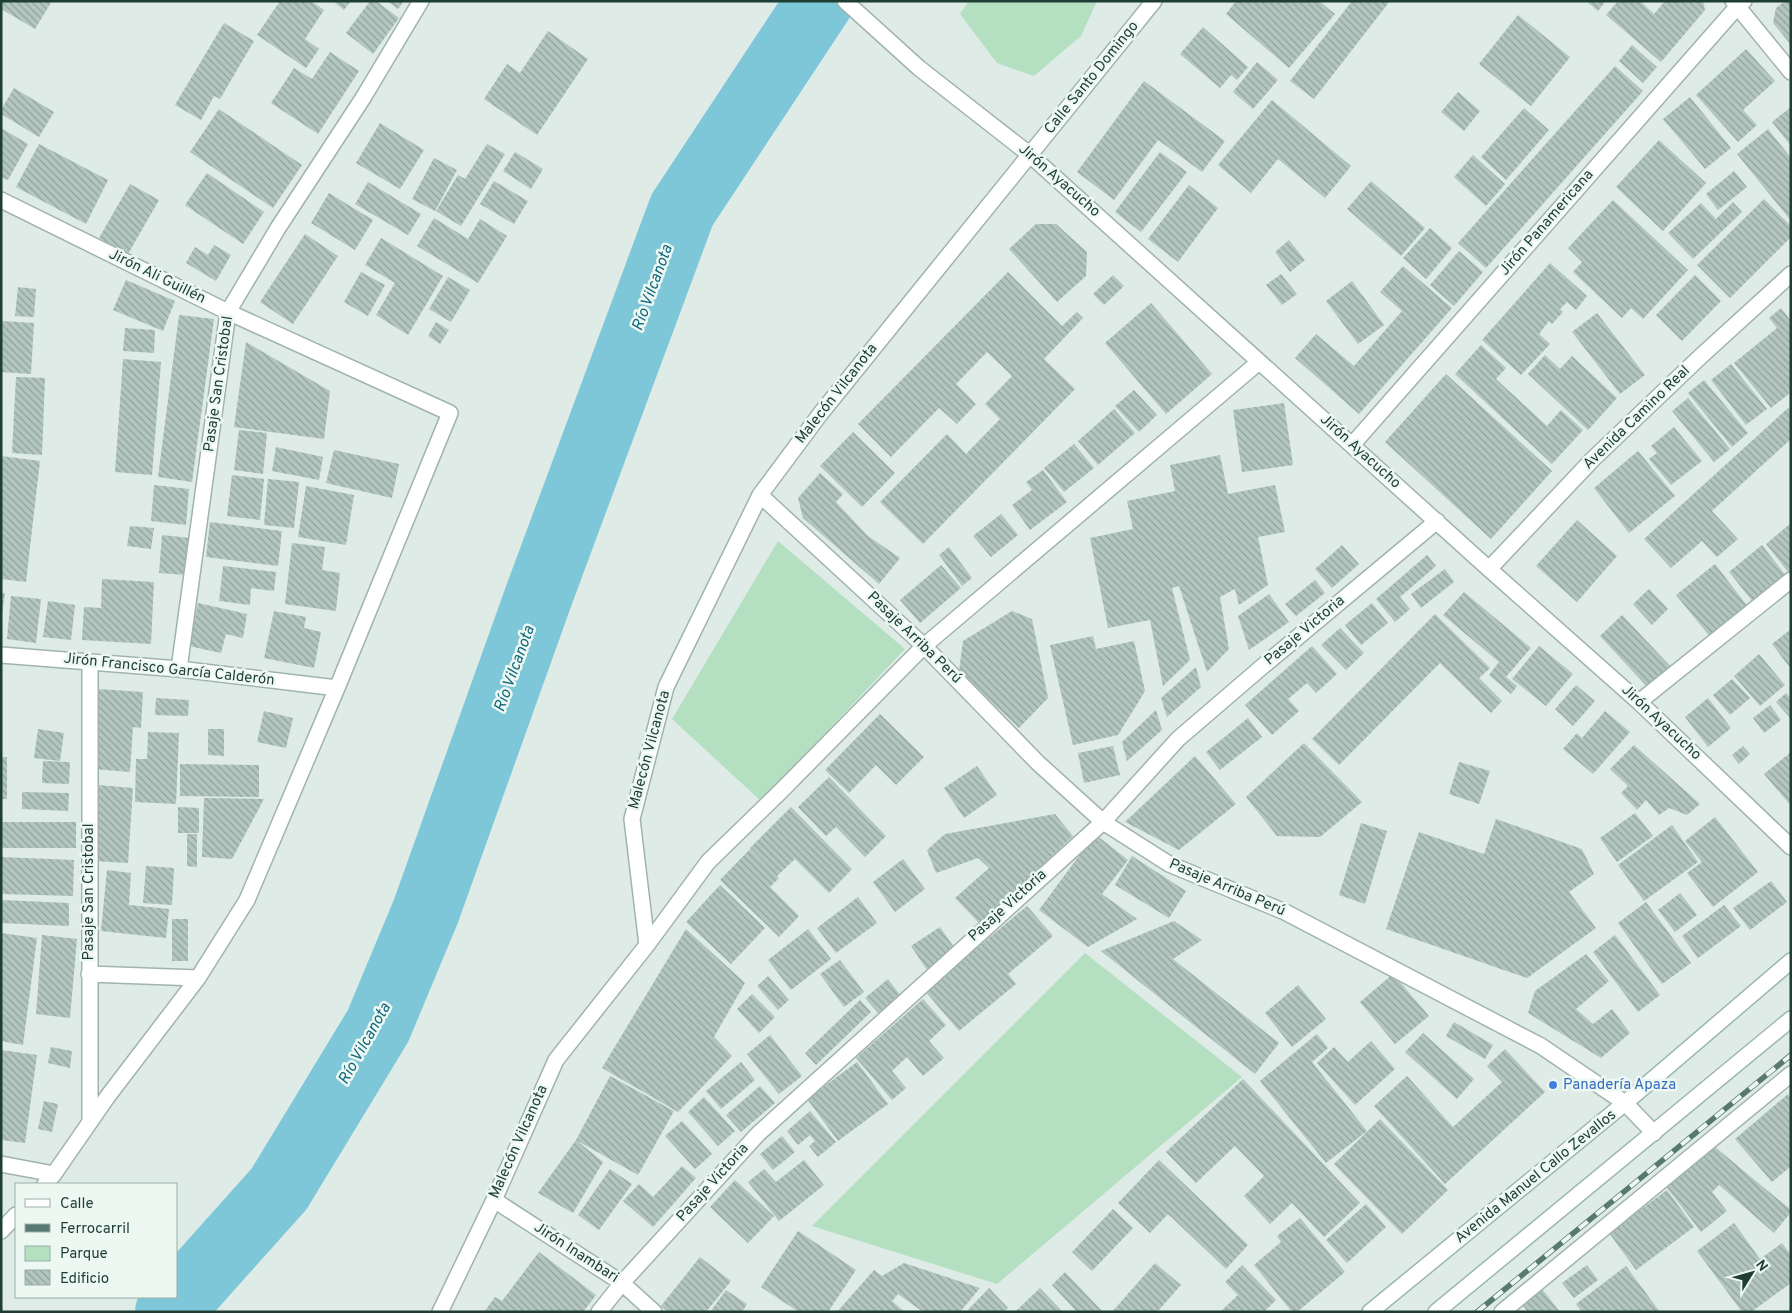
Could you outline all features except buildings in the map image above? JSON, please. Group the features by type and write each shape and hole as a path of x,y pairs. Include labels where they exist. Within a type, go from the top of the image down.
{"street":[{"name":"Pasaje San Cristobal","path":"179,669 228,312 278,228 363,98 421,1"},
{"name":"Jirón Ayacucho","path":"845,1 919,68 1029,154 1639,702 1791,848"},
{"name":"Calle Santo Domingo","path":"1029,154 1154,1"},
{"path":"1738,3 1791,72"},
{"name":"Jirón Panamericana","path":"1352,445 1738,3"},
{"name":"Malecón Vilcanota","path":"440,1312 494,1200 556,1060 647,945 632,819 666,687 760,496 827,405 1029,154"},
{"name":"Jirón Ali Guillén","path":"1,200 228,312 450,413 337,688"},
{"name":"Avenida Camino Real","path":"1489,569 1593,459 1791,274"},
{"path":"647,945 708,862 924,646 1259,362"},
{"name":"Pasaje Arriba Perú","path":"760,496 924,646 1038,763 1103,822 1169,864 1285,912 1541,1046 1625,1104 1654,1133"},
{"name":"Pasaje Victoria","path":"599,1312 622,1283 758,1134 1103,822 1178,739 1437,521"},
{"path":"1639,702 1791,580"},
{"name":"Jirón Francisco García Calderón","path":"1,655 179,669 337,688"},
{"name":"Pasaje San Cristobal","path":"90,662 90,1122"},
{"path":"1,1164 50,1179 108,1096 198,978 246,900 337,688"},
{"name":"Avenida Manuel Callo Zevallos","path":"1370,1312 1625,1104 1791,961"},
{"path":"89,974 198,978"},
{"path":"1436,1312 1791,1019"},
{"path":"1502,1312 1791,1074"},
{"name":"Jirón Inambari","path":"494,1200 622,1283 654,1312"},
{"path":"1,1232 15,1216"}],"green space":[{"path":"969,1 1097,1 1081,36 1034,76 997,63 960,14"},
{"path":"778,541 905,649 761,801 672,719"},
{"path":"1085,953 1242,1077 997,1284 812,1226"}],"waterway":[{"name":"Río Vilcanota","path":"169,1312 279,1189 378,1026 426,911 539,595 682,210 820,1"}],"railway":[{"path":"1477,1312 1791,1055"}],"place":[{"name":"Panadería Apaza","path":"1553,1085"}]}
